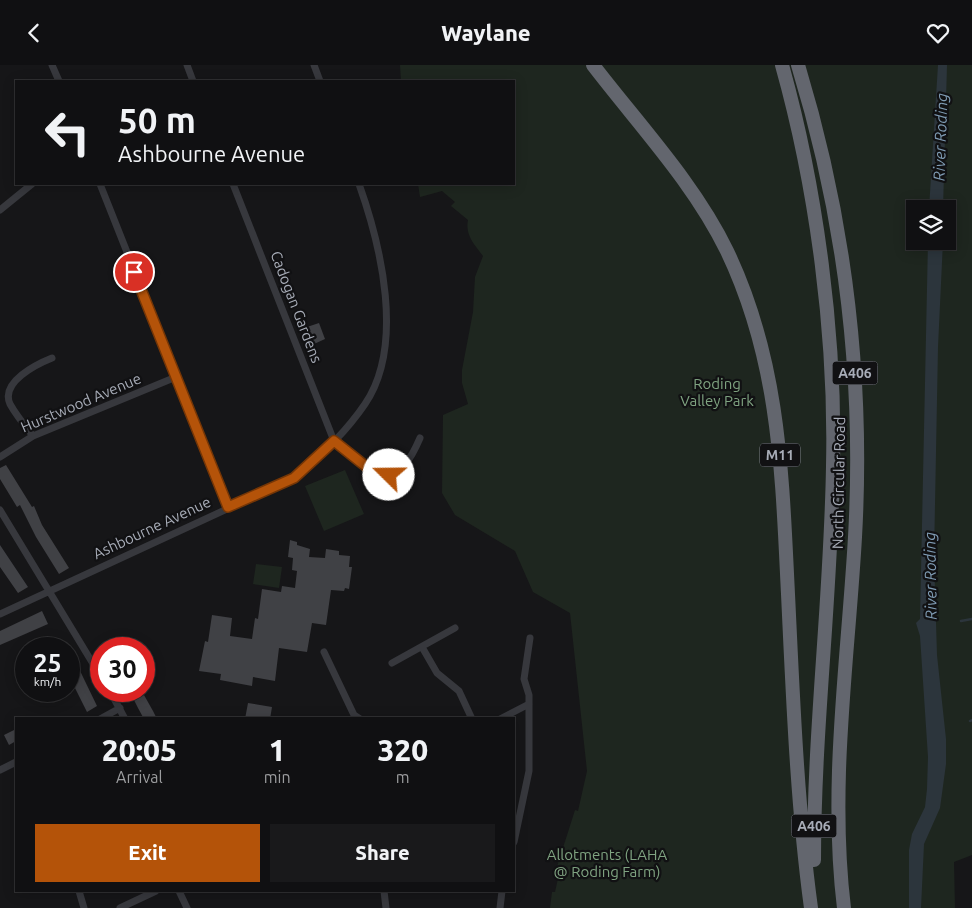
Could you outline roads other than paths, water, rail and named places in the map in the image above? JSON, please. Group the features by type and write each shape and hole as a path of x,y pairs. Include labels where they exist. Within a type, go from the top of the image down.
{"highway":[{"name":"M11","path":"593,65 670,163 710,220 727,251 758,327 774,399 782,486 793,702 812,908"},
{"name":"North Circular Road","path":"782,65 794,107 812,209 826,318 833,399 830,547 817,743 812,908"},
{"name":"North Circular Road","path":"798,65 821,147 834,209 844,265 855,374 857,481 840,744 839,828 844,908"}],"street":[{"path":"52,65 59,80"},
{"path":"187,65 193,80"},
{"path":"314,65 320,80"},
{"path":"0,210 31,185"},
{"path":"100,185 228,507"},
{"name":"Cadogan Gardens","path":"233,185 334,441"},
{"name":"Ashbourne Avenue","path":"0,614 294,478 334,441 366,403 382,366 386,299 371,216 359,185"},
{"path":"32,436 9,404 7,396 10,387 25,370 52,358"},
{"name":"Hurstwood Avenue","path":"0,457 32,436 176,377"},
{"path":"334,441 378,476 389,475 411,460 420,438"},
{"path":"0,510 51,591 90,658"},
{"path":"392,663 422,647 429,641 456,628"},
{"path":"515,837 529,771 529,703 524,679 530,638"},
{"path":"422,647 437,673 459,691 471,717"},
{"path":"324,652 354,715 357,717"},
{"path":"116,702 124,717"},
{"path":"504,717 529,703"},
{"path":"104,717 120,709"},
{"path":"0,770 15,762"},
{"path":"79,892 84,908"},
{"path":"120,908 154,892"},
{"path":"179,892 187,908"},
{"path":"384,892 386,908"},
{"path":"500,908 502,892"}],"water":[{"name":"River Roding","path":"938,65 947,65 943,200 930,200"},
{"name":"River Roding","path":"928,250 943,250 938,347 934,557 937,655 946,739 946,764 940,808 924,844 921,908 909,908 909,850 912,834 925,807 927,789 928,757 920,636 916,623 920,619"}],"waterway":[{"path":"961,621 972,619"}],"park label":[{"name":"Roding Valley Park","path":"717,392"},
{"name":"Allotments (LAHA @ Roding Farm)","path":"607,864"}]}
